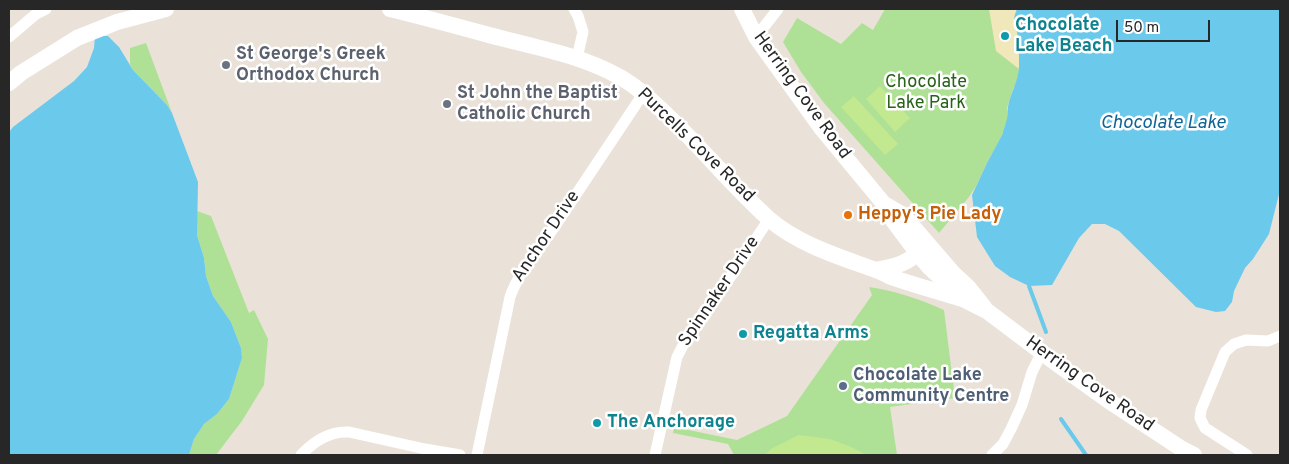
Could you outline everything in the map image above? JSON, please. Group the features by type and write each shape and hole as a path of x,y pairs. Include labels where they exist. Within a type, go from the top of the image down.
{"main road":[{"path":"9,83 77,38 117,22 166,9"},
{"name":"Purcells Cove Road","path":"390,9 551,50 600,67 619,77 643,94 690,138 769,219 795,237 812,246 904,281 963,299"},
{"name":"Herring Cove Road","path":"742,9 756,37 822,129 884,204 903,215 923,249 930,268 963,299 987,311 1144,424 1194,455"},
{"path":"876,270 908,262 923,249"},
{"name":"Herring Cove Road","path":"923,249 968,287 987,311"}],"street":[{"path":"9,38 36,14 46,9"},
{"path":"574,9 583,32 577,58"},
{"path":"756,37 775,10"},
{"name":"Anchor Drive","path":"477,455 514,285 520,273 539,248 643,94"},
{"name":"Spinnaker Drive","path":"655,455 677,357 690,334 769,219"},
{"path":"1246,455 1205,428 1200,418 1202,410 1225,352 1234,344 1246,340 1268,341 1280,336"},
{"path":"992,455 1003,444 1011,429 1022,405 1032,372 1042,352"},
{"path":"301,455 317,441 341,431 460,455"}],"green space":[{"name":"Chocolate Lake Park","path":"885,9 1017,9 1019,73 1007,108 1007,121 1003,133 969,197 939,233 824,103 801,72 783,42 797,18 841,44 862,23 873,30"},
{"path":"146,43 172,113 167,105 133,70 130,64 130,48"},
{"path":"880,86 910,118 895,132 866,99"},
{"path":"854,96 898,144 885,155 841,107"},
{"path":"197,211 211,216 249,313 254,310 268,339 264,385 242,421 216,455 189,455 194,439 204,424 217,414 229,399 242,358 241,348 231,322 213,296 206,276 204,258 197,235"},
{"path":"869,287 908,296 944,310 955,398 890,407 897,455 734,455 728,444 673,433 674,427 737,440 787,416 872,295"},
{"path":"799,435 830,439 867,455 765,455 771,449"}],"sand":[{"name":"Chocolate Lake Beach","path":"989,9 1017,9 1015,19 1019,46 1019,69 996,51"}],"water":[{"name":"Chocolate Lake","path":"1017,9 1280,9 1280,190 1269,234 1245,268 1234,291 1232,302 1225,311 1216,312 1196,307 1119,231 1105,224 1092,224 1079,238 1052,285 1029,286 1010,277 995,266 977,237 972,195 1003,133 1009,102 1018,77 1019,44 1014,20"},
{"path":"95,36 108,36 119,47 133,70 167,105 172,113 198,182 197,235 204,258 206,276 213,296 231,322 241,348 242,358 229,399 217,414 204,424 194,439 189,455 9,455 9,132 74,81 87,67 94,48"}],"waterway":[{"path":"1029,286 1046,332"},
{"path":"1061,419 1086,455"}],"place":[{"name":"Chocolate Lake Beach","path":"1005,36"},
{"name":"St George's Greek Orthodox Church","path":"226,65"},
{"name":"St John the Baptist Catholic Church","path":"447,104"},
{"name":"Heppy's Pie Lady","path":"848,215"},
{"name":"Regatta Arms","path":"743,334"},
{"name":"Chocolate Lake Community Centre","path":"843,386"},
{"name":"The Anchorage","path":"597,423"}]}
